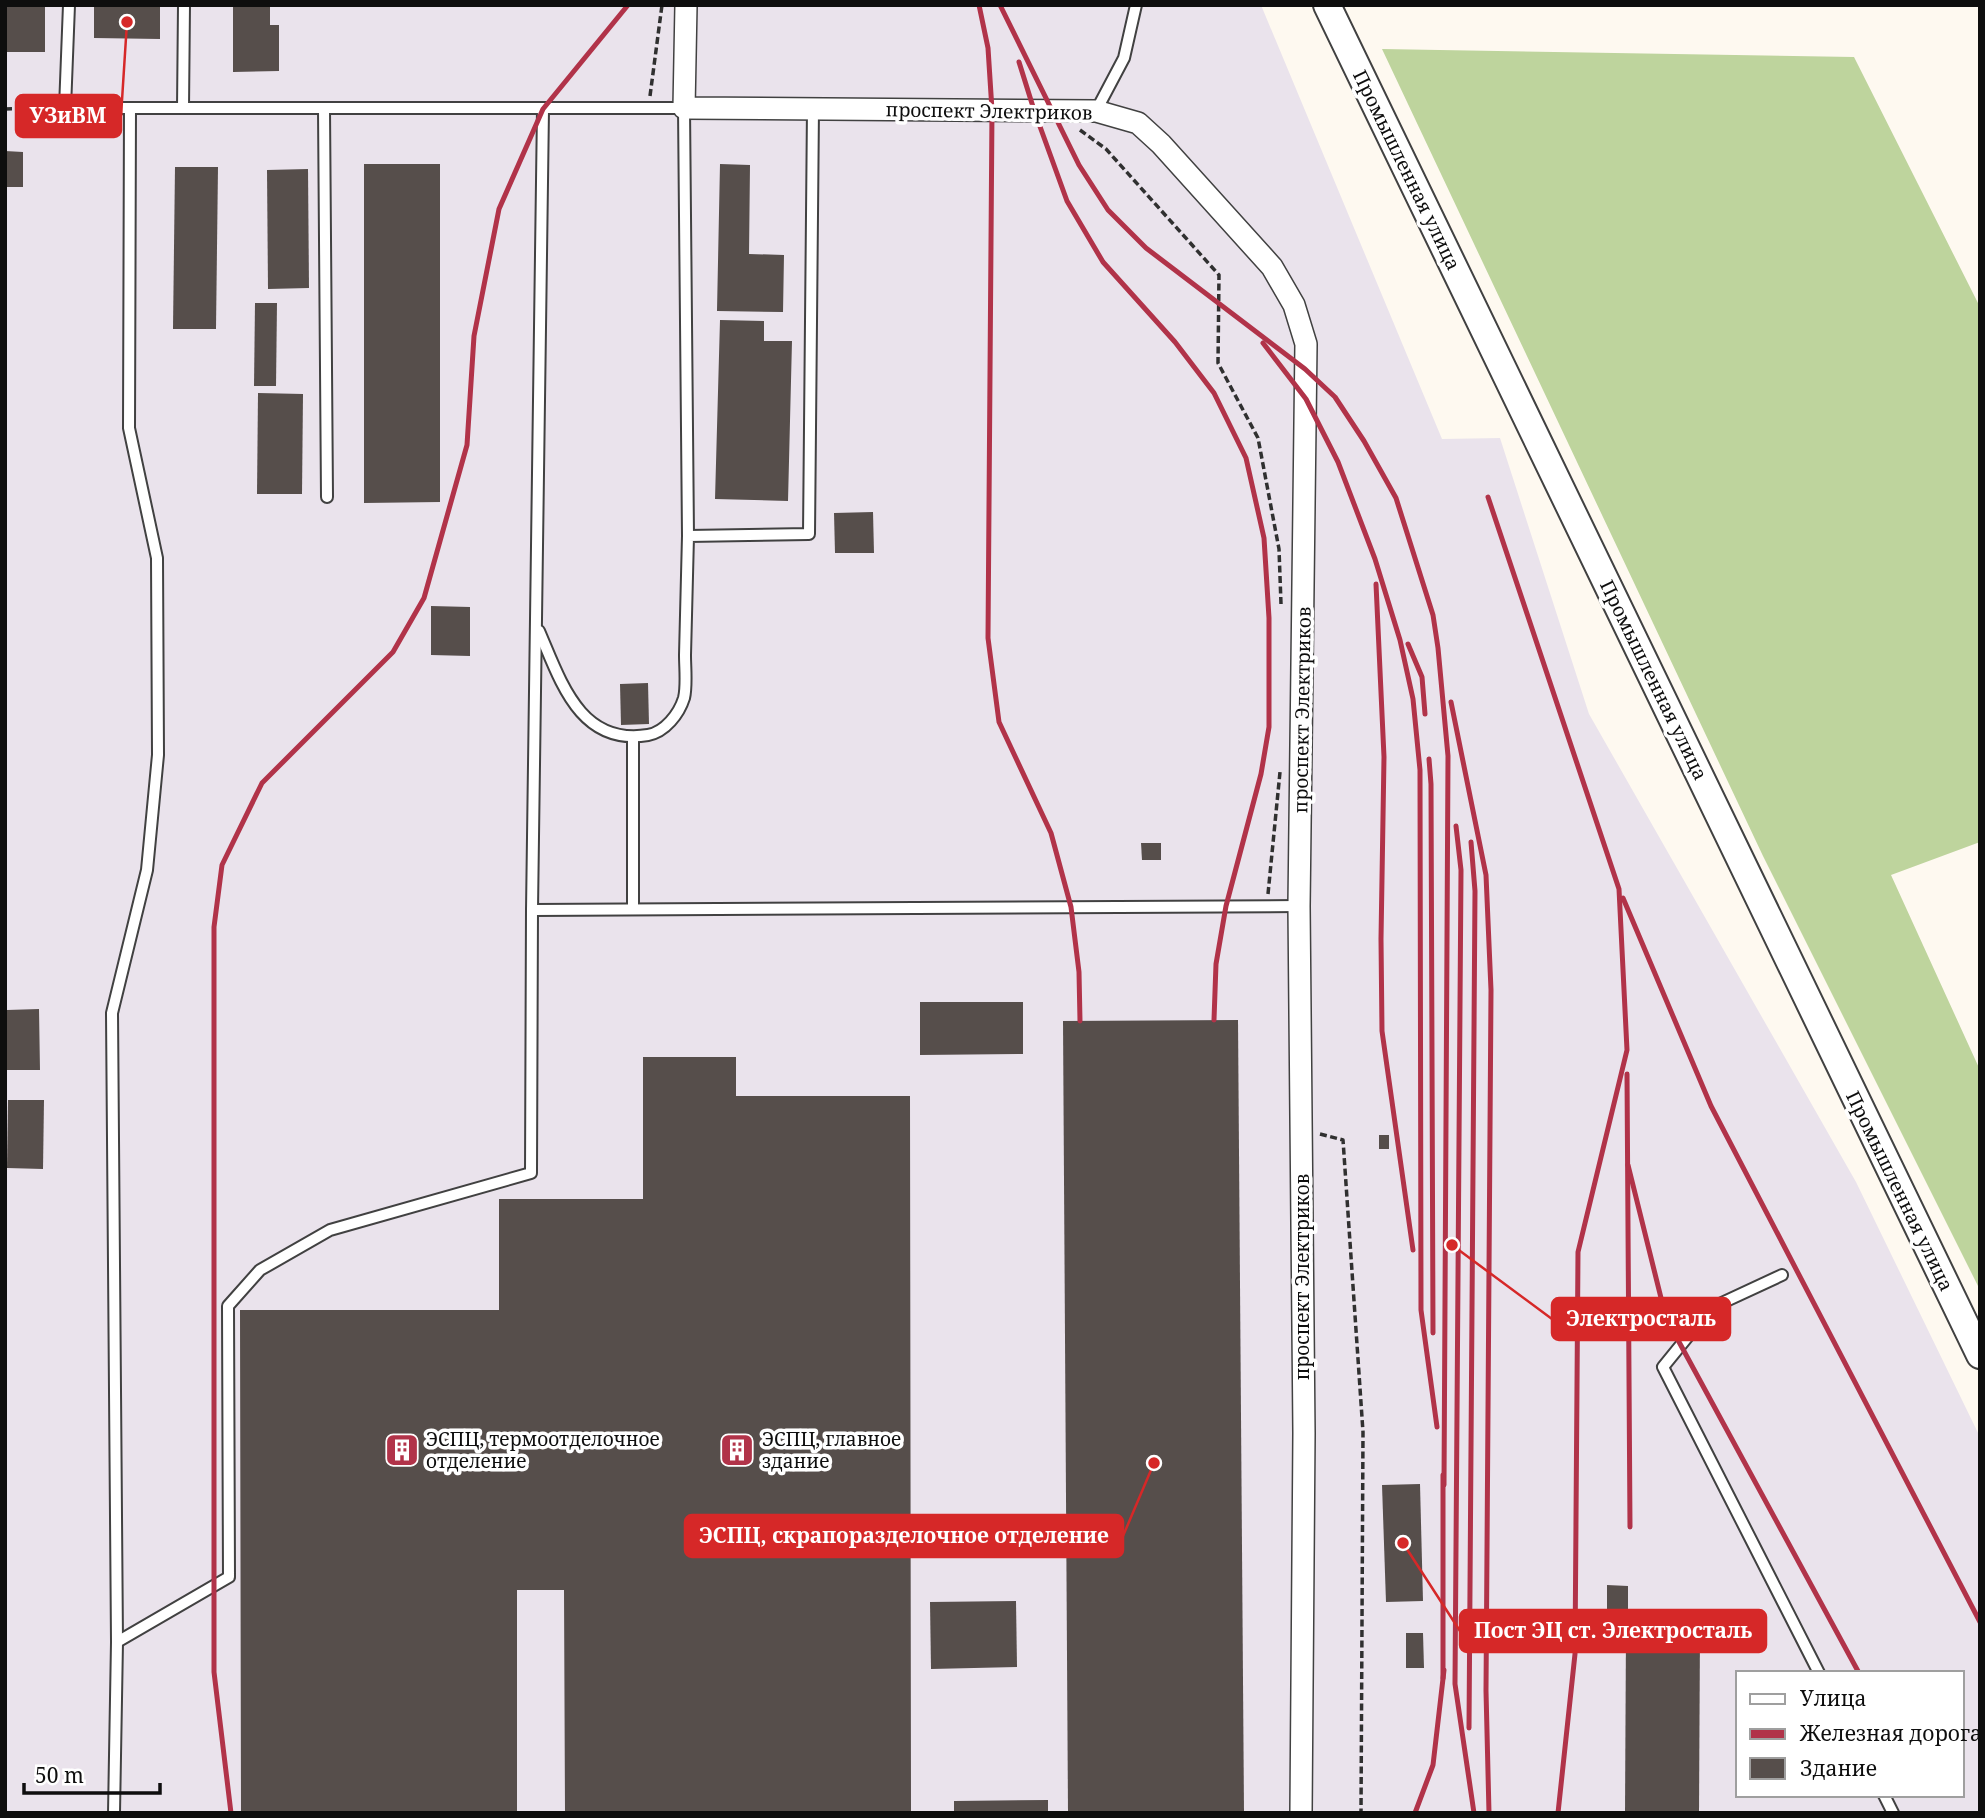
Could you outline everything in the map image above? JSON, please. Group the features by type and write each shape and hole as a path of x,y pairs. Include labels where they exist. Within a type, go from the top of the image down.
{"street":[{"path":"684,108 685,5"},
{"name":"Промышленная улица","path":"1327,5 1980,1355"},
{"name":"проспект Электриков","path":"684,108 1096,111 1138,123 1161,144 1272,267 1294,305 1306,344 1299,906 1304,1419 1301,1813"}],"lane":[{"path":"69,5 65,108 684,108 688,536 684,698 668,725 656,734 633,737 607,733 592,723 566,692 536,625"},
{"path":"183,108 184,5"},
{"path":"1096,111 1124,58 1136,5"},
{"path":"114,1813 117,1642 112,1013 147,870 158,755 157,558 129,428 130,108"},
{"path":"324,108 327,497"},
{"path":"688,536 809,534 813,108"},
{"path":"117,1642 229,1577 228,1306 260,1270 330,1230 531,1173 543,109"},
{"path":"633,737 633,909"},
{"path":"532,910 1299,906"},
{"path":"1782,1275 1711,1308 1663,1367 1818,1671"},
{"path":"1885,1797 1893,1813"}],"path":[{"path":"648,108 662,5"},
{"path":"5,109 65,108"},
{"path":"1062,110 1074,126 1106,149 1219,275 1218,363 1258,438 1279,549 1281,604"},
{"path":"1267,906 1280,760"},
{"path":"1301,1128 1343,1140 1363,1432 1361,1813"}],"shaded area":[{"path":"5,5 1261,5 1442,439 1500,438 1589,714 1856,1182 1980,1437 1980,1813 5,1813"}],"green space":[{"path":"1382,49 1854,57 1980,307 1980,842 1891,875 1980,1070 1980,1290 1763,856"}],"building":[{"path":"5,5 45,5 45,52 5,52"},
{"path":"94,5 160,5 160,39 94,38"},
{"path":"233,5 270,5 270,25 279,25 279,71 233,72"},
{"path":"5,151 23,152 23,187 5,187"},
{"path":"364,164 440,164 440,502 364,503"},
{"path":"720,164 750,165 749,254 784,255 783,312 717,311"},
{"path":"175,167 218,167 216,329 173,329"},
{"path":"308,169 309,288 268,289 267,170"},
{"path":"255,303 277,303 276,386 254,386"},
{"path":"720,320 764,321 764,341 792,341 788,501 715,499"},
{"path":"258,393 303,394 302,494 257,494"},
{"path":"873,512 874,553 835,553 834,513"},
{"path":"431,606 470,607 470,656 431,655"},
{"path":"648,683 649,724 621,725 620,684"},
{"path":"1141,843 1161,843 1161,860 1142,860"},
{"path":"920,1002 1023,1002 1023,1054 920,1055"},
{"path":"39,1009 40,1070 7,1070 7,1010"},
{"path":"1238,1020 1244,1813 1068,1813 1063,1021"},
{"name":"ЭСПЦ, главное здание","path":"643,1057 736,1057 736,1096 910,1096 911,1813 565,1813 564,1590 517,1590 517,1813 241,1813 240,1310 499,1310 499,1199 643,1199"},
{"path":"8,1100 44,1100 43,1169 7,1168"},
{"path":"1379,1135 1389,1135 1389,1149 1379,1149"},
{"path":"1420,1484 1423,1601 1386,1602 1382,1485"},
{"path":"1607,1585 1628,1586 1628,1609 1607,1609"},
{"path":"1016,1601 1017,1667 931,1669 930,1602"},
{"path":"1626,1629 1700,1629 1699,1813 1625,1813"},
{"path":"1406,1633 1423,1633 1424,1668 1406,1668"},
{"path":"1048,1800 1048,1813 954,1813 954,1801"}],"railway":[{"path":"231,1813 214,1672 214,927 222,865 262,783 393,652 424,598 467,445 474,336 499,209 543,109 628,5"},
{"path":"979,5 988,48 992,110 988,638 999,722 1051,833 1071,907 1079,972 1080,1021"},
{"path":"1000,5 1079,165 1108,210 1146,248 1305,369 1335,397 1396,498 1433,615 1448,756 1444,1485"},
{"path":"1019,62 1067,201 1103,262 1175,342 1214,393 1246,458 1264,538 1269,618 1269,727 1261,774 1226,906 1216,964 1214,1020"},
{"path":"1263,343 1306,399 1338,462 1375,559 1400,640 1413,699 1420,770 1421,1310 1437,1427"},
{"path":"1488,497 1619,889 1627,1050 1578,1252 1575,1654 1558,1813"},
{"path":"1376,584 1384,757 1382,1031 1413,1250"},
{"path":"1408,644 1422,677 1425,714"},
{"path":"1451,702 1486,875 1491,990 1486,1691 1489,1813"},
{"path":"1429,759 1433,1333"},
{"path":"1456,826 1461,870 1455,1684 1474,1813"},
{"path":"1469,1728 1475,891 1471,842"},
{"path":"1623,898 1711,1106 1980,1622"},
{"path":"1627,1074 1630,1527"},
{"path":"1628,1165 1666,1318 1858,1671"},
{"path":"1443,1475 1443,1678"},
{"path":"1415,1813 1433,1765 1444,1670"}],"place":[{"name":"УЗиВМ","path":"127,22"},
{"name":"Электросталь","path":"1452,1245"},
{"name":"ЭСПЦ, термоотделочное отделение","path":"402,1450"},
{"name":"ЭСПЦ, главное здание","path":"737,1450"},
{"name":"ЭСПЦ, скрапоразделочное отделение","path":"1154,1463"},
{"name":"Пост ЭЦ ст. Электросталь","path":"1403,1543"}]}
